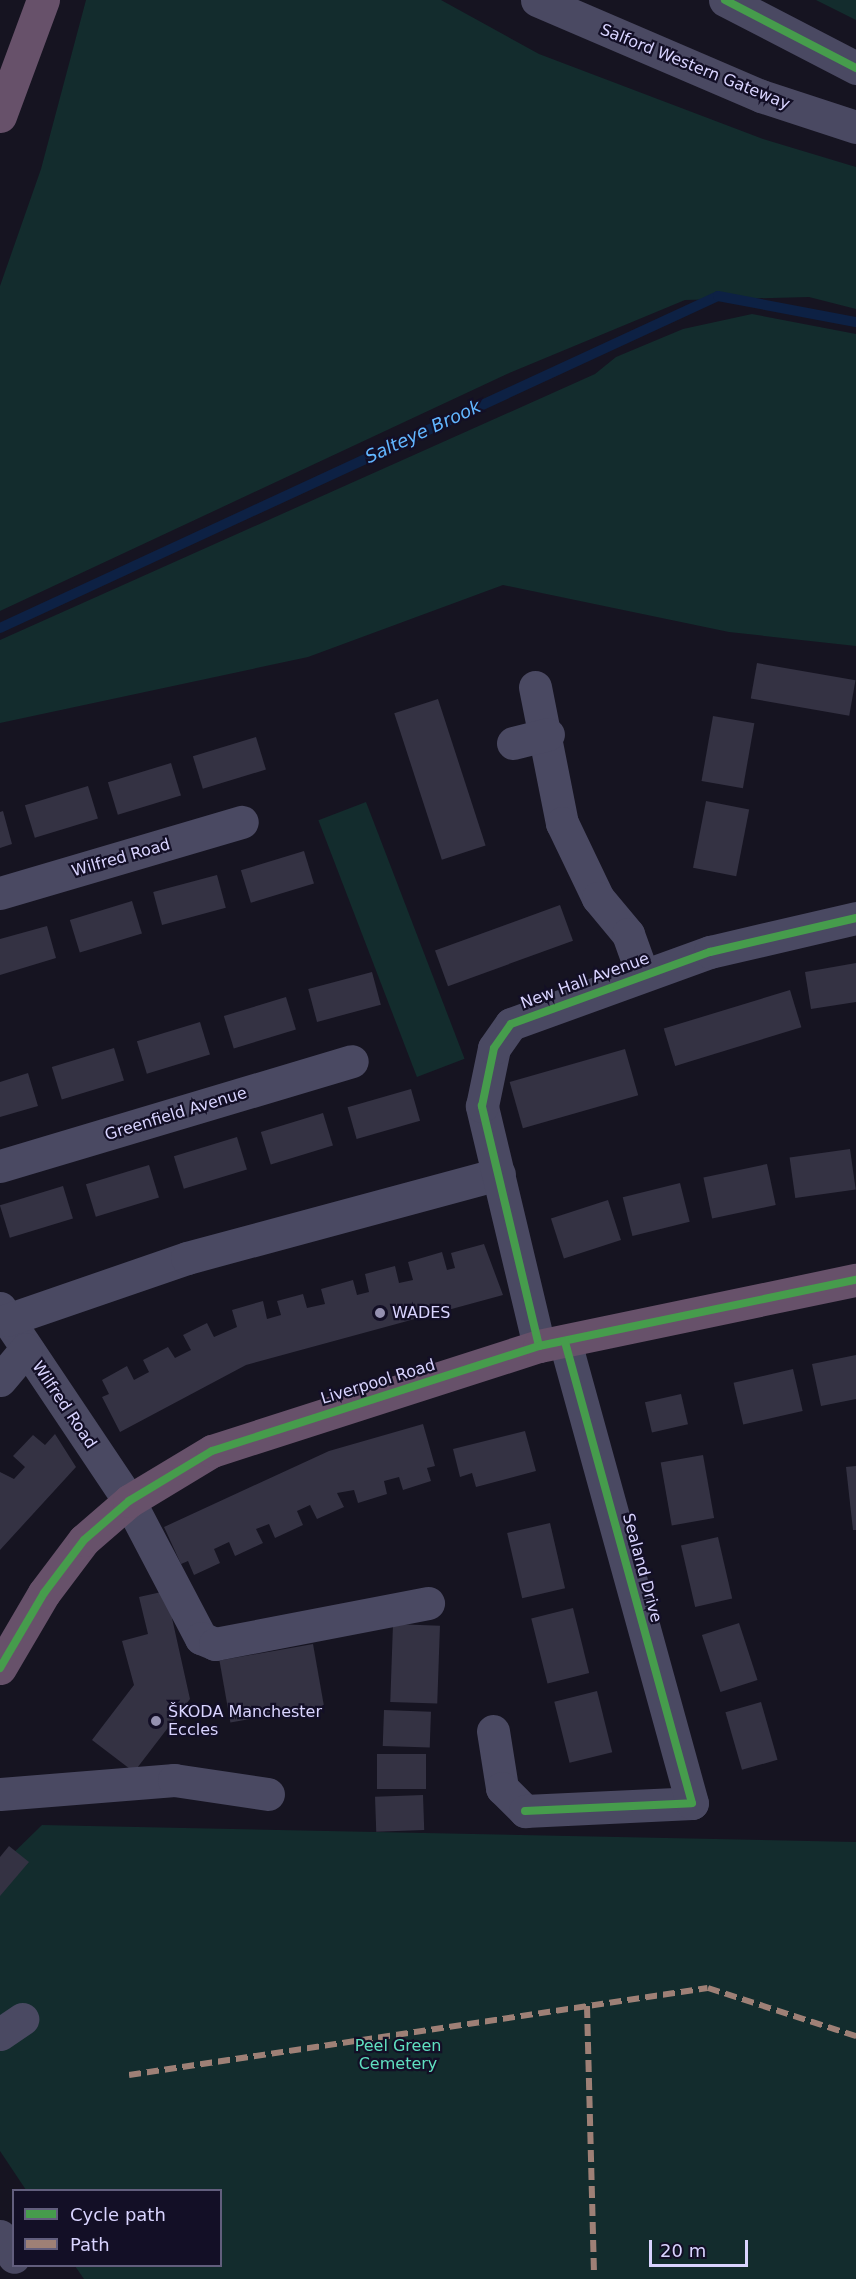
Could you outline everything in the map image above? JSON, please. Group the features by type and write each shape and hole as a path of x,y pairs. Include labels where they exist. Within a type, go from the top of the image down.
{"highway":[{"path":"0,115 43,0"},
{"name":"Liverpool Road","path":"0,1668 44,1593 84,1540 129,1501 246,1437 552,1344 856,1280"}],"street":[{"name":"Salford Western Gateway","path":"537,0 761,96 856,127"},
{"path":"725,0 856,68"},
{"path":"535,687 548,734 562,823 598,898 628,934 642,973"},
{"path":"513,743 548,734"},
{"name":"Wilfred Road","path":"0,893 242,822"},
{"name":"New Hall Avenue","path":"552,1344 499,1174 482,1106 484,1076 494,1048 510,1024 642,973 856,918"},
{"name":"Greenfield Avenue","path":"0,1167 352,1061"},
{"path":"4,1314 187,1258 499,1174"},
{"name":"Wilfred Road","path":"4,1314 129,1501 201,1638 215,1644 428,1604"},
{"name":"Sealand Drive","path":"493,1731 502,1788 525,1811 692,1803 552,1344"},
{"path":"0,1380 26,1350"},
{"path":"0,1794 174,1780 268,1794"},
{"path":"0,2236 12,2254"}],"green space":[{"path":"86,0 441,0 539,54 763,139 856,167 856,309 809,297 685,300 507,374 0,611 0,286 41,169"},
{"path":"816,0 856,0 856,20"},
{"path":"752,314 856,334 856,646 729,632 503,585 308,657 0,723 0,640 595,374 616,357 683,329"},
{"path":"366,802 465,1059 417,1077 318,820"},
{"name":"Peel Green Cemetery","path":"42,1825 856,1842 856,2279 84,2279 76,2267 222,2267 222,2189 25,2189 0,2151 0,1866"}],"building":[{"path":"757,663 855,680 849,716 751,698"},
{"path":"438,699 486,845 442,860 394,713"},
{"path":"713,716 754,723 743,788 702,781"},
{"path":"256,737 266,770 203,789 193,756"},
{"path":"171,763 181,796 118,815 108,782"},
{"path":"88,786 98,819 35,838 25,805"},
{"path":"706,801 749,809 736,876 693,868"},
{"path":"3,811 12,844 0,848 0,812"},
{"path":"304,851 314,884 251,903 241,870"},
{"path":"217,875 226,908 162,925 153,892"},
{"path":"132,901 142,934 80,953 70,920"},
{"path":"560,905 573,941 448,986 435,950"},
{"path":"47,926 56,958 0,975 0,939"},
{"path":"856,963 856,1002 811,1009 805,972"},
{"path":"372,972 381,1005 317,1022 308,989"},
{"path":"790,990 801,1027 675,1066 664,1029"},
{"path":"286,997 296,1030 234,1049 224,1016"},
{"path":"200,1022 210,1055 147,1074 137,1041"},
{"path":"114,1048 124,1081 62,1100 52,1067"},
{"path":"625,1049 638,1095 523,1128 510,1082"},
{"path":"28,1073 38,1106 0,1117 0,1082"},
{"path":"411,1089 420,1121 357,1139 348,1107"},
{"path":"323,1113 333,1146 271,1165 261,1132"},
{"path":"237,1137 247,1170 184,1189 174,1156"},
{"path":"850,1149 856,1190 795,1198 790,1157"},
{"path":"767,1164 776,1205 712,1219 703,1178"},
{"path":"149,1165 159,1198 96,1217 86,1184"},
{"path":"680,1183 690,1222 632,1236 623,1197"},
{"path":"63,1186 73,1219 10,1238 0,1205"},
{"path":"608,1200 621,1240 564,1258 551,1219"},
{"path":"484,1244 503,1295 246,1365 120,1432 102,1397 109,1394 102,1380 127,1366 134,1380 149,1372 143,1360 168,1347 175,1358 191,1350 183,1335 207,1323 214,1337 237,1327 232,1310 263,1301 267,1319 281,1315 277,1301 303,1294 307,1308 325,1304 321,1289 353,1280 357,1295 369,1292 365,1274 395,1266 399,1283 413,1280 408,1262 442,1252 447,1270 455,1268 451,1253"},
{"path":"856,1355 856,1399 821,1406 812,1364"},
{"path":"793,1369 803,1411 743,1425 734,1383"},
{"path":"681,1394 688,1424 652,1433 645,1402"},
{"path":"423,1424 435,1466 427,1468 431,1481 403,1490 399,1477 384,1481 387,1494 358,1503 354,1490 337,1493 344,1507 317,1519 310,1505 297,1511 303,1525 275,1538 269,1524 256,1529 263,1543 235,1556 229,1542 214,1549 220,1563 194,1575 188,1561 181,1564 164,1527 329,1451"},
{"path":"525,1431 536,1471 476,1487 472,1473 460,1477 453,1449"},
{"path":"55,1434 76,1467 0,1550 0,1472 14,1479 25,1467 13,1456 33,1435 45,1445"},
{"path":"703,1455 714,1518 672,1525 661,1462"},
{"path":"856,1466 856,1530 853,1530 846,1467"},
{"path":"550,1523 565,1588 522,1598 507,1533"},
{"path":"718,1537 732,1598 695,1607 681,1546"},
{"path":"166,1591 190,1699 134,1772 92,1740 134,1685 122,1641 148,1634 139,1597"},
{"path":"573,1608 589,1673 547,1683 531,1618"},
{"path":"739,1623 758,1680 720,1692 702,1635"},
{"path":"393,1624 440,1626 437,1704 390,1702"},
{"path":"313,1644 324,1706 230,1723 219,1660"},
{"path":"597,1691 612,1752 570,1763 554,1702"},
{"path":"761,1702 778,1760 742,1770 725,1712"},
{"path":"384,1710 431,1712 430,1748 383,1746"},
{"path":"377,1754 426,1754 426,1789 377,1789"},
{"path":"423,1795 424,1830 376,1832 375,1797"},
{"path":"9,1846 29,1862 0,1896 0,1857"}],"waterway":[{"name":"Salteye Brook","path":"0,628 718,296 856,322"}],"marked path":[{"path":"129,2075 708,1988 856,2036"},
{"path":"587,2006 594,2273"}],"cycle path":[{"path":"725,0 856,68"},
{"path":"539,1346 482,1106 494,1048 511,1024 710,952 856,918"},
{"path":"0,1668 44,1593 84,1540 129,1501 212,1451 539,1346 856,1280"},
{"path":"525,1811 692,1803 565,1341"}],"place":[{"name":"WADES","path":"380,1313"},
{"name":"ŠKODA Manchester Eccles","path":"156,1721"}]}
